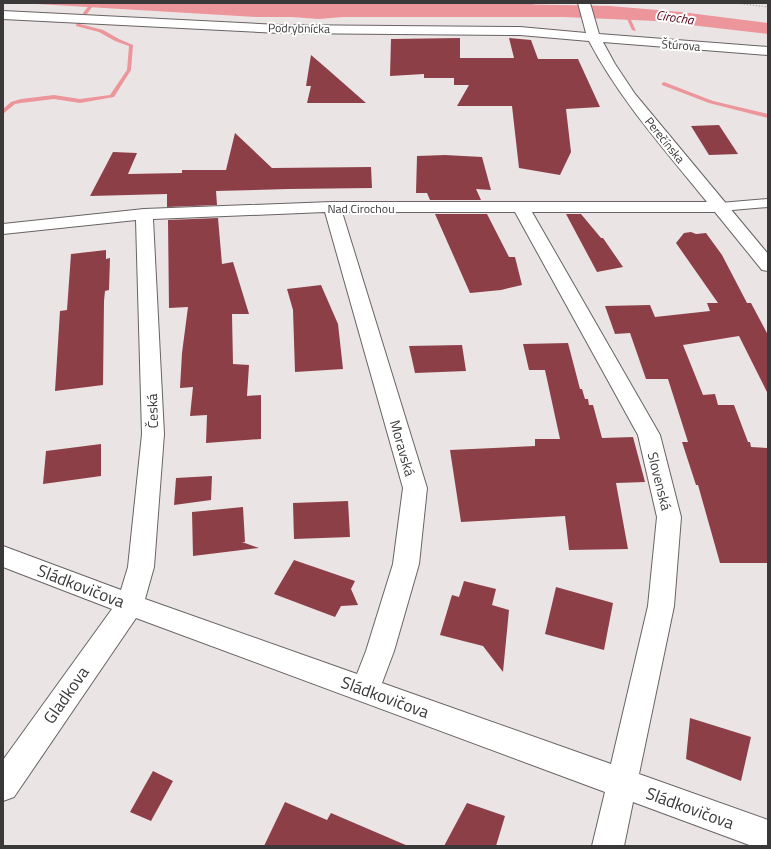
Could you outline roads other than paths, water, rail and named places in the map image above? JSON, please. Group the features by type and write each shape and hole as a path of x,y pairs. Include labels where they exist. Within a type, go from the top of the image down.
{"street":[{"name":"Perečínska","path":"584,3 593,35 608,64 630,97 768,266"},
{"name":"Podrybnícka","path":"3,15 280,29 499,30 593,35"},
{"name":"Štúrova","path":"593,35 768,51"},
{"name":"Slovenská","path":"521,207 648,435 669,517 661,606 608,846"},
{"name":"Nad Cirochou","path":"3,229 144,214 332,208 720,207"},
{"name":"Moravská","path":"332,208 415,488 406,564 380,651 365,690"},
{"name":"Česká","path":"130,604 141,567 154,434 144,214"},
{"name":"Sládkovičova","path":"3,556 130,604 768,836"},
{"name":"Gladkova","path":"3,786 130,604"}],"lane":[{"path":"720,207 768,203"}],"water":[{"path":"20,3 243,3 286,5 416,6 504,4 610,6 681,12 768,23 768,34 656,21 564,17 257,17"}],"waterway":[{"path":"85,13 93,3"},
{"name":"Cirocha","path":"175,3 235,5 319,11 403,4 521,7"},
{"path":"625,11 634,30"},
{"path":"3,112 13,103 21,101 54,97 80,101 112,96 129,70 131,45 117,40 101,31 78,25 79,20"},
{"path":"664,84 711,102 768,116"}]}
